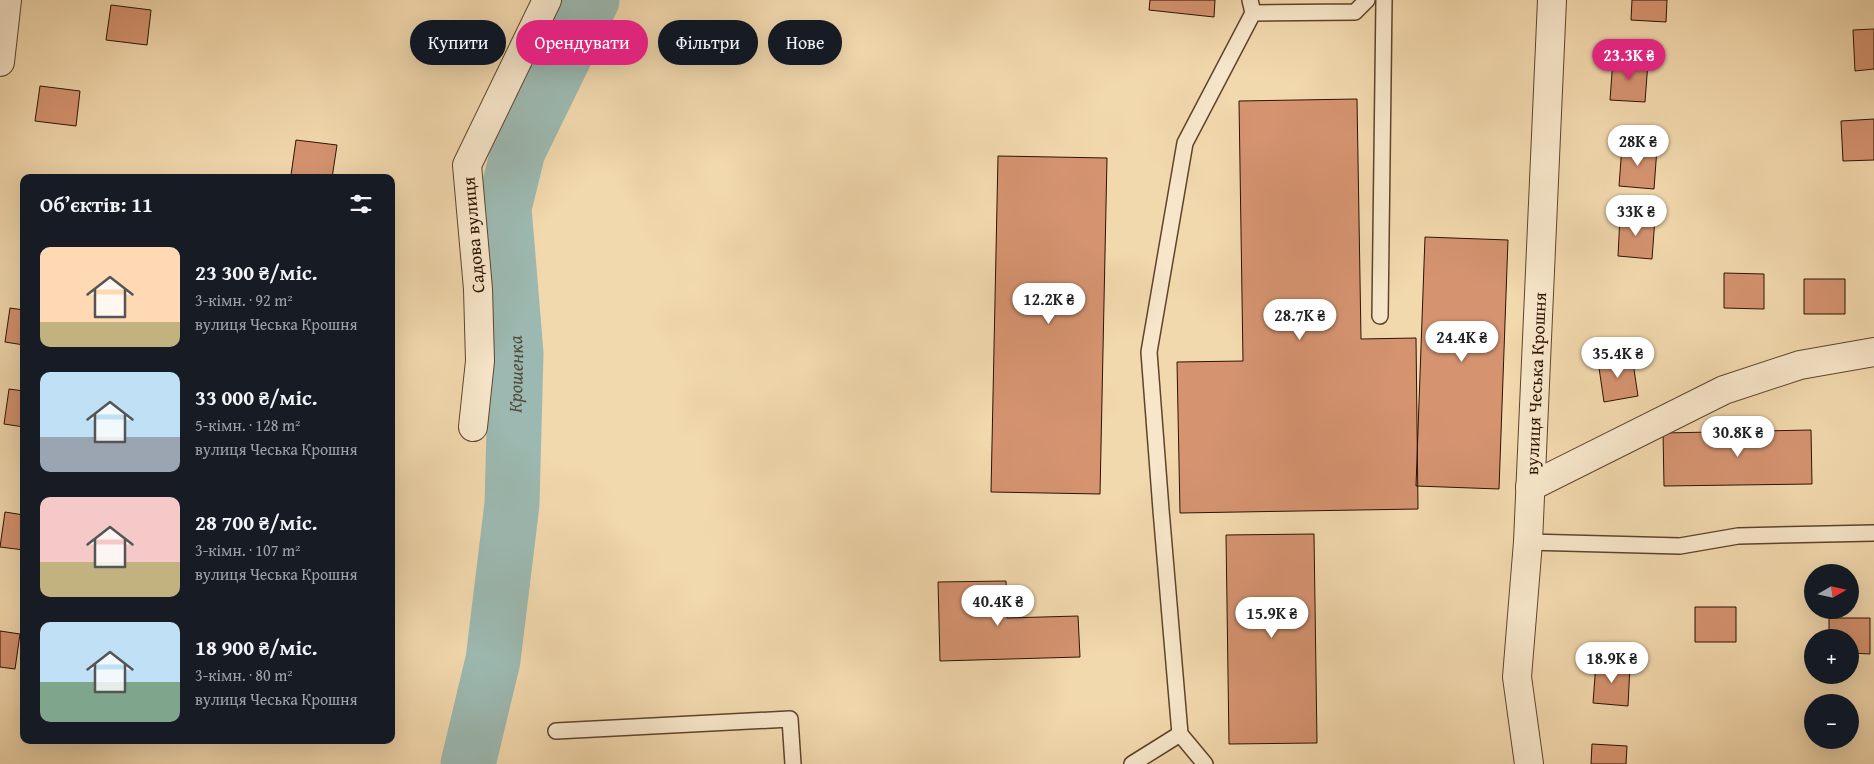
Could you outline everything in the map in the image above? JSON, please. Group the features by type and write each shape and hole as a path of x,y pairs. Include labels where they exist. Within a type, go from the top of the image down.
{"street":[{"path":"0,62 7,0"},
{"name":"Садова вулиця","path":"473,427 480,352 478,289 467,165 547,0"},
{"name":"вулиця Чеська Крошня","path":"1529,764 1517,678 1528,542 1552,0"},
{"path":"1530,487 1724,390 1800,365 1874,352"}],"lane":[{"path":"1205,764 1180,734 1160,510 1150,352 1185,143 1251,6 1355,12 1367,0"},
{"path":"1380,316 1384,0"},
{"path":"1528,542 1680,546 1738,536 1874,533"},
{"path":"556,731 790,718 793,764"},
{"path":"1132,764 1180,734"}],"building":[{"path":"1150,0 1215,0 1214,17 1149,10"},
{"path":"1632,0 1667,0 1666,22 1631,20"},
{"path":"111,5 151,10 147,45 106,40"},
{"path":"1874,29 1874,69 1855,71 1853,30"},
{"path":"1613,59 1648,62 1645,102 1610,100"},
{"path":"40,86 80,91 76,126 35,121"},
{"path":"1357,99 1361,339 1416,338 1418,509 1180,513 1177,362 1243,361 1239,101"},
{"path":"1874,119 1874,160 1843,161 1841,121"},
{"path":"296,140 337,145 333,174 291,174"},
{"path":"1622,146 1657,148 1654,189 1619,186"},
{"path":"998,156 1107,158 1100,494 991,492"},
{"path":"1620,216 1655,218 1652,259 1618,256"},
{"path":"1425,237 1508,240 1499,489 1416,486"},
{"path":"1724,273 1764,274 1764,309 1724,308"},
{"path":"1804,279 1845,279 1845,314 1804,314"},
{"path":"10,308 20,309 20,344 5,342"},
{"path":"1632,356 1638,396 1604,402 1598,361"},
{"path":"9,389 20,390 20,426 4,424"},
{"path":"1811,430 1812,484 1664,486 1663,433"},
{"path":"5,512 20,514 20,550 0,547"},
{"path":"1314,534 1317,743 1229,744 1226,535"},
{"path":"1006,581 1007,618 1078,616 1080,657 940,661 938,582"},
{"path":"1695,607 1736,607 1736,642 1695,642"},
{"path":"1870,618 1870,654 1859,653 1859,629 1829,629 1829,619"},
{"path":"0,631 20,634 15,669 0,667"},
{"path":"1596,663 1630,665 1628,706 1593,703"},
{"path":"1592,744 1627,746 1626,764 1591,764"}],"waterway":[{"name":"Крошенка","path":"468,764 493,660 512,504 516,353 504,208 518,151 592,0"}]}
